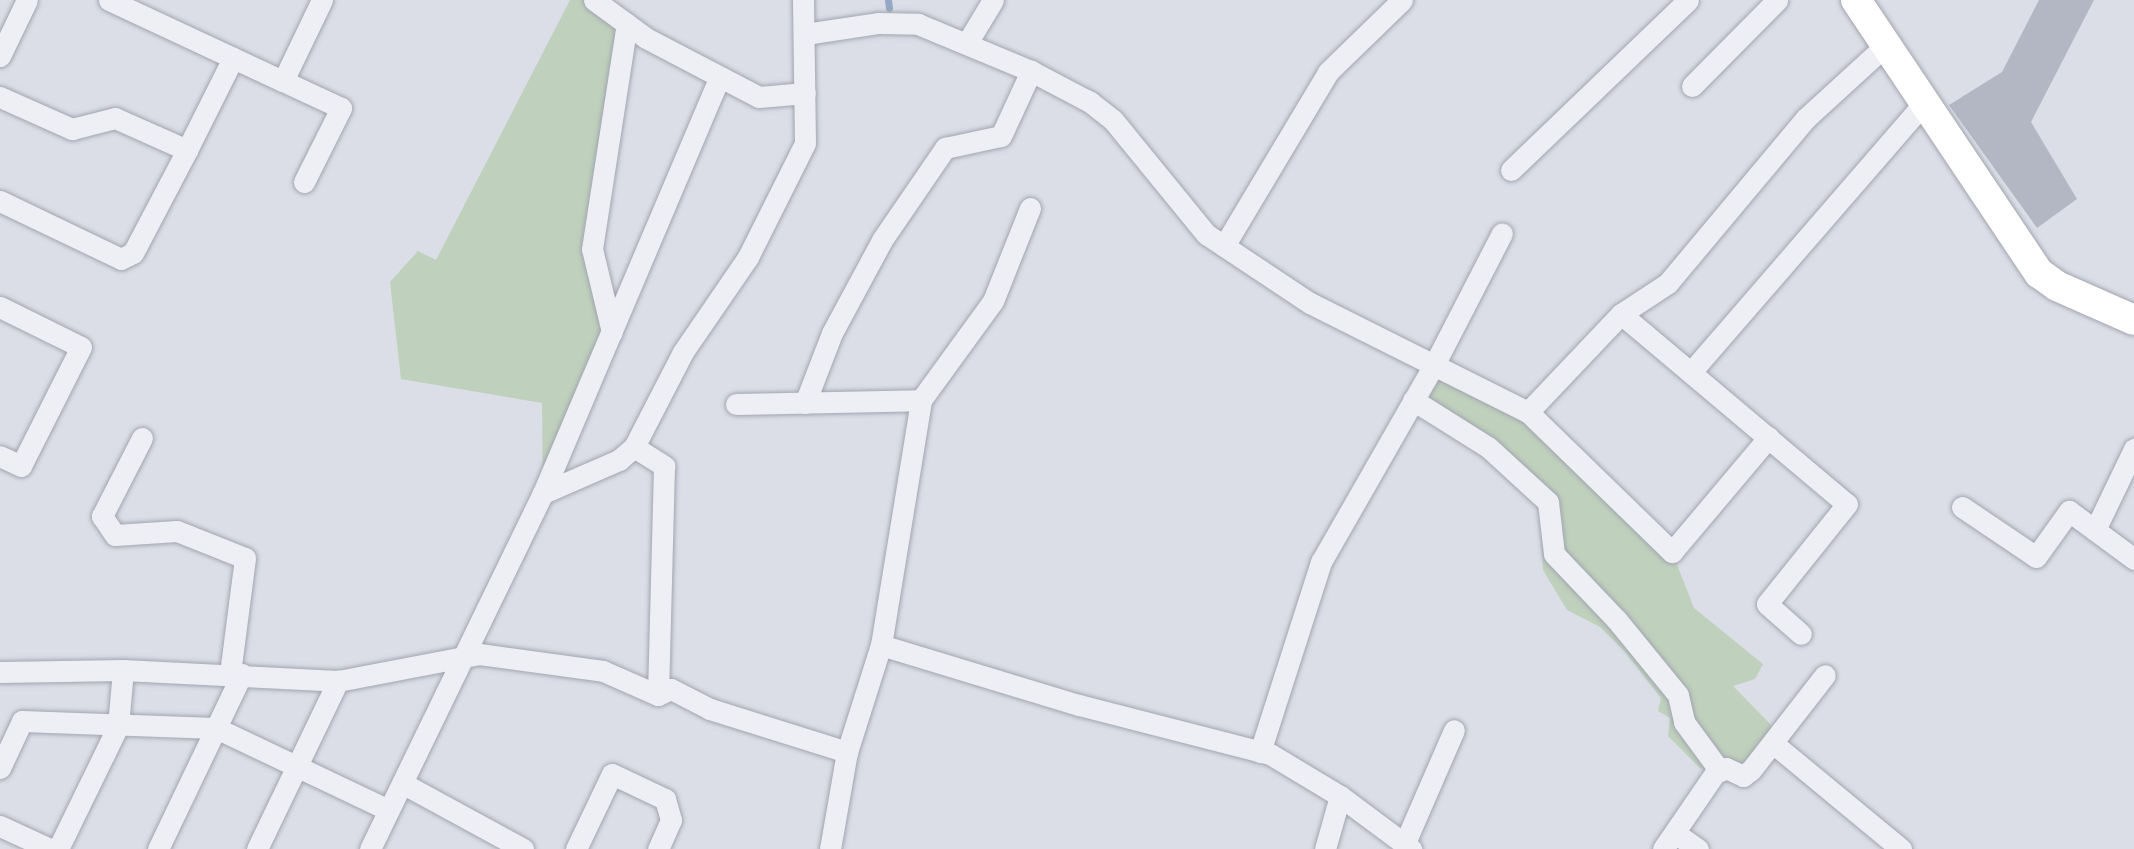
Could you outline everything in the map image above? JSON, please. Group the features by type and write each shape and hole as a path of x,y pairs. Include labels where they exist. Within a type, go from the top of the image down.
{"street":[{"path":"0,56 27,0"},
{"path":"109,0 341,108 304,183"},
{"path":"283,81 322,0"},
{"path":"594,0 627,23 759,97 805,93"},
{"path":"543,493 619,460 634,447 683,352 748,257 805,143 803,0"},
{"path":"967,43 993,0"},
{"path":"1224,246 1328,72 1402,0"},
{"path":"1511,170 1688,0"},
{"path":"1692,86 1777,0"},
{"path":"1857,0 2039,273 2057,286 2134,320"},
{"path":"612,332 592,249 627,23"},
{"path":"805,34 879,23 918,24 1031,71 1113,120 1206,234 1310,303 1528,412 1672,552 1769,437"},
{"path":"1528,412 1621,314 1668,283 1805,119 1886,45"},
{"path":"0,201 121,259 132,253 233,58"},
{"path":"805,403 832,333 876,252 931,168 945,148 1001,136 1031,71"},
{"path":"370,849 543,493 720,77"},
{"path":"0,97 72,129 115,118 187,150"},
{"path":"1691,372 1925,102"},
{"path":"830,849 847,752 881,645 921,400 993,302 1030,208"},
{"path":"1260,752 1321,562 1434,365 1502,233"},
{"path":"0,307 81,347 21,466 0,456"},
{"path":"1621,314 1847,504 1767,604 1801,634"},
{"path":"736,404 921,400"},
{"path":"1413,400 1488,447 1548,502 1554,554 1616,619 1678,695 1684,722 1720,771"},
{"path":"142,438 102,516 115,535 177,531 246,558 236,674 215,728 158,849"},
{"path":"634,447 664,466 658,695"},
{"path":"2095,530 2134,449"},
{"path":"1962,506 2036,557 2069,511 2134,559"},
{"path":"881,645 1079,705 1260,752 1340,796 1408,847 1454,730"},
{"path":"0,672 123,670 338,681 479,654 603,671 658,695 671,689 710,709 847,752"},
{"path":"58,849 118,726 123,670"},
{"path":"1698,849 1669,841 1720,771 1726,768 1743,776 1774,744 1825,675"},
{"path":"257,849 338,681"},
{"path":"0,768 22,721 215,728 389,810"},
{"path":"1774,744 1901,849"},
{"path":"576,849 612,774 665,799 671,820 658,849"},
{"path":"402,783 523,849"},
{"path":"1325,849 1340,796"},
{"path":"0,826 50,849"}],"green space":[{"path":"570,0 594,0 627,24 592,249 612,332 543,493 542,403 401,379 390,282 418,251 436,260"},
{"path":"1434,365 1528,412 1672,552 1694,608 1763,664 1755,679 1733,686 1781,735 1743,776 1700,768 1668,736 1670,718 1658,711 1661,698 1625,652 1600,627 1567,610 1543,570 1540,511 1503,461 1413,400"}],"building":[{"path":"2039,0 2094,0 2031,122 2077,199 2037,228 1949,105 2002,72"}],"waterway":[{"path":"888,0 889,8"}]}
